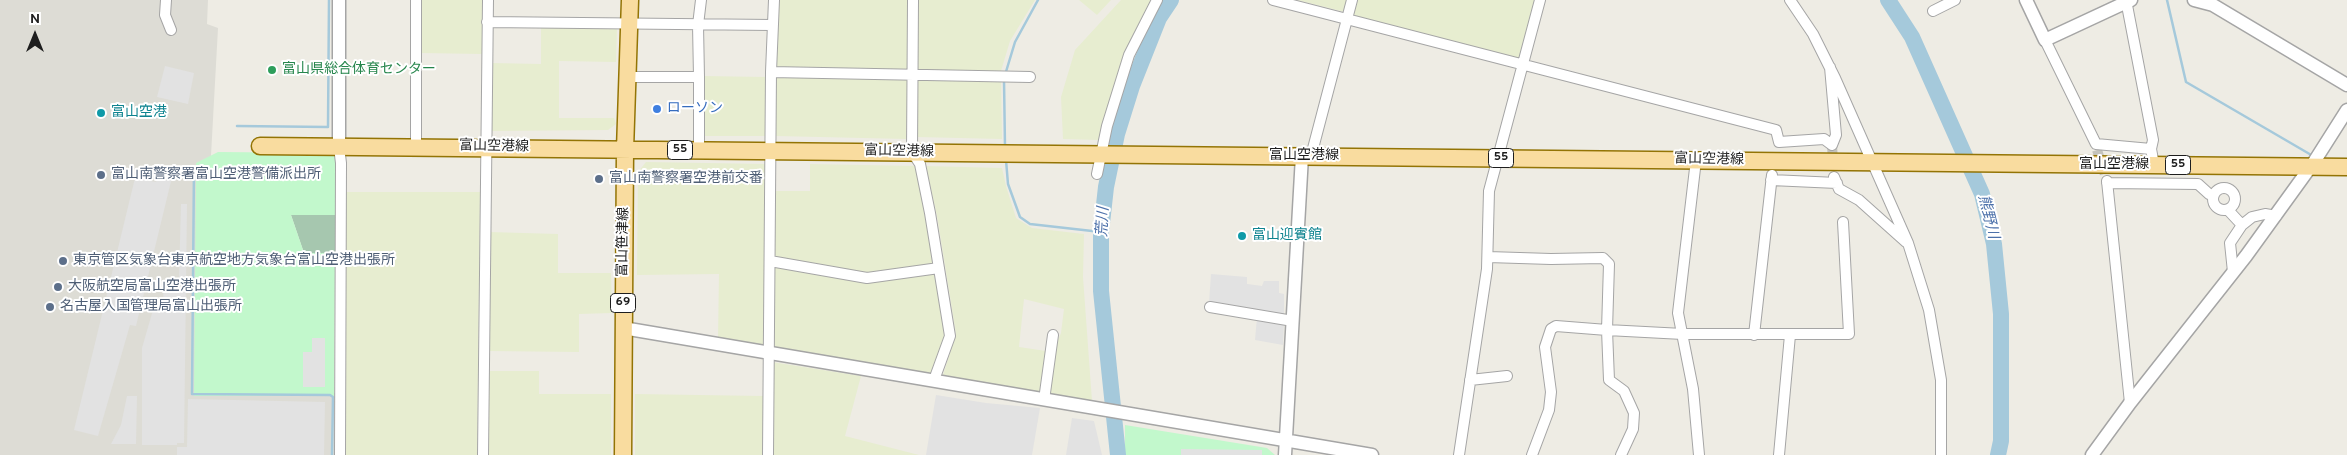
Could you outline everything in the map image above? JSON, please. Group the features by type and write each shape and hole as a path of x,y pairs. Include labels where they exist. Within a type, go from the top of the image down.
{"main road":[{"name":"富山笹津線","path":"623,455 625,150 630,0"},
{"name":"富山空港線","path":"260,146 416,146 625,150 2347,167"}],"street":[{"path":"166,0 165,15 171,30"},
{"path":"339,0 339,146 341,163 340,455"},
{"path":"416,0 416,146"},
{"path":"482,455 488,0"},
{"path":"699,150 698,25 701,0"},
{"path":"768,455 771,72 774,0"},
{"path":"913,0 912,152 920,164 950,336 934,380"},
{"path":"1097,174 1107,126 1129,55 1157,0"},
{"path":"1273,0 1776,130 1779,142 1824,139 1832,146 1836,135 1830,67"},
{"path":"1285,455 1306,156 1352,0"},
{"path":"1459,455 1488,257 1489,191 1540,0"},
{"path":"1790,0 1813,34 1878,162 1908,243 1930,310 1940,371 1941,455"},
{"path":"1933,12 1955,0"},
{"path":"2026,0 2096,147 2151,149"},
{"path":"2045,40 2128,0 2153,140 2151,149 2154,165"},
{"path":"2194,0 2213,5 2347,85"},
{"path":"487,22 772,25"},
{"path":"771,72 1030,77"},
{"path":"627,78 699,77"},
{"path":"2092,455 2130,403 2276,216 2347,110"},
{"path":"1696,160 1678,313 1693,389 1699,455"},
{"path":"2173,165 2175,184"},
{"path":"1754,335 1771,178 1835,180 1839,189 1859,200 1908,243"},
{"path":"2130,403 2107,182 2198,184 2209,194 2214,195"},
{"path":"2228,210 2235,202 2232,192 2222,188 2214,195 2214,202 2217,208 2228,210 2242,225"},
{"path":"2233,272 2230,244 2242,225 2252,217 2265,214 2276,216"},
{"path":"1532,455 1549,410 1551,392 1544,347 1551,328 1556,326 1683,334 1849,334 1843,222"},
{"path":"1488,257 1603,258 1609,264 1607,330 1609,380 1624,391 1634,413 1633,430 1621,455"},
{"path":"770,260 867,278 939,268"},
{"path":"1210,307 1293,321"},
{"path":"623,328 1372,455"},
{"path":"1779,455 1790,335"},
{"path":"1044,400 1052,336"},
{"path":"1470,380 1507,376"}],"shaded area":[{"name":"富山空港","path":"0,0 208,0 207,24 218,28 198,392 335,393 334,455 0,455"},
{"path":"165,66 194,73 188,104 157,97"},
{"path":"160,169 173,173 136,326 130,325 98,436 74,430 135,178 156,182"},
{"path":"181,204 187,204 184,443 177,443 177,445 142,445 142,348 155,303 163,303 164,280 179,280"},
{"path":"1211,274 1247,277 1247,284 1262,286 1264,281 1279,281 1279,293 1284,294 1284,315 1209,303"},
{"path":"1257,317 1284,323 1283,345 1255,340"},
{"path":"312,338 325,338 325,387 303,387 303,352 312,352"},
{"path":"936,395 986,403 1040,408 1032,455 926,455"},
{"path":"127,396 137,396 136,444 111,444 121,425"},
{"path":"188,399 325,402 324,455 177,455 177,447 187,447"},
{"path":"1072,418 1094,421 1102,455 1066,455"},
{"path":"1181,449 1262,450 1262,455 1181,455"}],"green space":[{"path":"420,0 482,0 482,54 420,53"},
{"path":"779,0 909,0 908,70 776,69"},
{"path":"917,0 1035,0 1010,41 1001,71 916,71"},
{"path":"1079,0 1111,0 1097,15"},
{"path":"1121,0 1153,0 1132,39 1115,81 1099,140 1063,139 1061,97 1075,50"},
{"path":"1297,0 1348,0 1345,12"},
{"path":"1356,0 1535,0 1519,60 1352,16"},
{"path":"541,26 617,28 616,62 559,61 559,118 614,118 616,124 608,130 491,131 491,63 541,64"},
{"path":"703,76 766,77 766,136 703,136"},
{"path":"775,77 908,78 906,139 776,136"},
{"path":"917,79 1001,80 1002,139 916,137"},
{"path":"218,152 332,153 336,156 336,215 291,215 304,253 335,253 334,396 194,396 196,163"},
{"path":"646,162 766,164 765,340 763,345 718,338 719,274 637,275 638,172"},
{"path":"810,164 916,166 927,217 945,335 931,375 772,348 774,191 810,191"},
{"path":"926,166 1002,168 1016,218 1032,228 1084,234 1083,277 1092,401 1050,394 1054,349 1061,333 1064,309 1024,299 1019,347 1046,351 1040,392 943,375 956,334 937,216"},
{"path":"346,192 480,192 477,455 344,455"},
{"path":"291,215 336,215 335,253 304,253"},
{"path":"489,232 558,234 558,273 611,273 612,313 579,314 579,352 487,351"},
{"path":"772,362 861,376 845,436 919,455 771,455"},
{"path":"488,371 539,371 539,394 611,394 611,455 488,455"},
{"path":"635,394 764,396 763,455 635,455"},
{"path":"1125,425 1267,448 1275,455 1125,455"}],"waterway":[{"path":"237,126 328,127 329,0"},
{"path":"1005,75 1015,42 1038,0"},
{"name":"荒川","path":"1118,455 1101,291 1101,232 1106,187 1117,134 1132,86 1159,18 1171,0"},
{"name":"熊野川","path":"1888,0 1912,37 1982,194 1994,244 2001,314 2001,441 1998,455"},
{"path":"2167,0 2186,82 2313,156"},
{"path":"1004,80 1005,147"},
{"path":"1006,160 1008,184 1020,217 1030,224 1101,232"},
{"path":"194,167 192,394 330,395 333,397 332,455"}],"tunnel":[{"path":"1832,145 1834,177"},
{"path":"2097,150 2107,181"}],"place":[{"name":"富山県総合体育センター","path":"272,70"},
{"name":"ローソン","path":"657,109"},
{"name":"富山空港","path":"101,113"},
{"name":"富山南警察署富山空港警備派出所","path":"101,175"},
{"name":"富山南警察署空港前交番","path":"599,179"},
{"name":"富山迎賓館","path":"1242,236"},
{"name":"東京管区気象台東京航空地方気象台富山空港出張所","path":"63,261"},
{"name":"大阪航空局富山空港出張所","path":"58,287"},
{"name":"名古屋入国管理局富山出張所","path":"50,307"}]}
